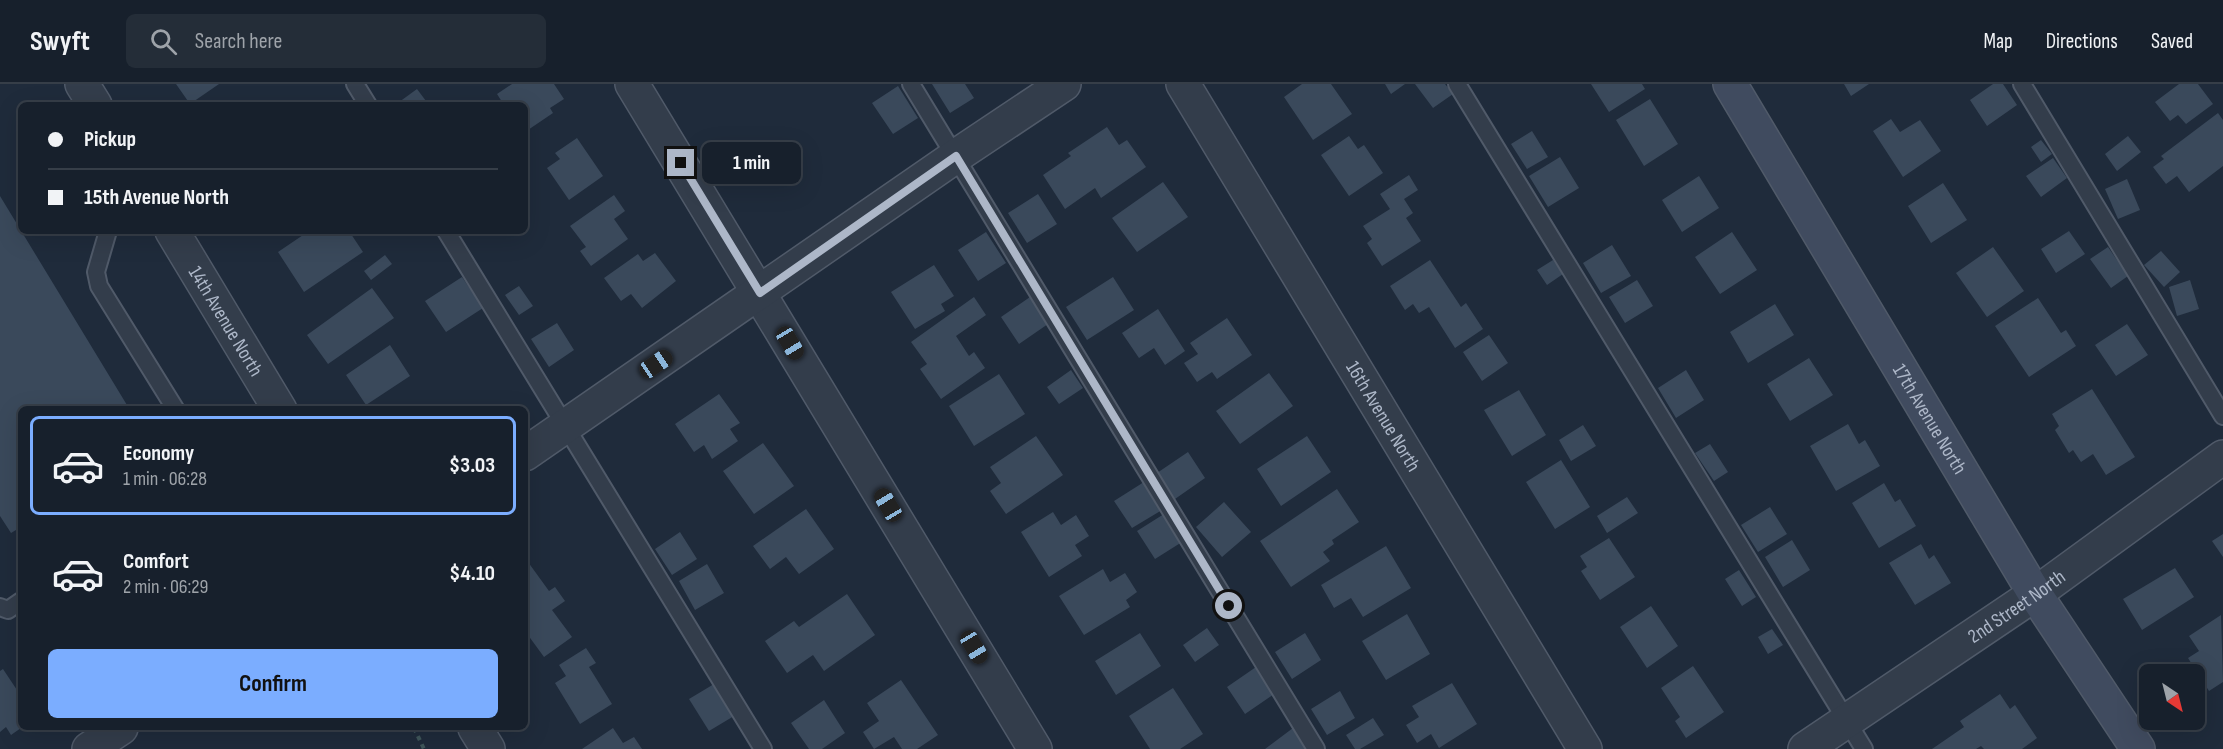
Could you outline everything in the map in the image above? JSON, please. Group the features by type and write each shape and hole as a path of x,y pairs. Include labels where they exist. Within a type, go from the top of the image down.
{"street":[{"path":"82,84 93,102"},
{"path":"632,84 1035,749"},
{"path":"528,452 1064,84"},
{"name":"16th Avenue North","path":"1184,84 1585,749"},
{"name":"17th Avenue North","path":"1730,84 2035,594 2138,749"},
{"name":"14th Avenue North","path":"174,234 278,406"},
{"name":"2nd Street North","path":"1805,749 2035,594 2223,457"},
{"path":"89,749 118,730"},
{"path":"476,730 488,749"}],"lane":[{"path":"355,84 366,102"},
{"path":"911,84 1316,749"},
{"path":"1457,84 1864,749"},
{"path":"2022,84 2223,416"},
{"path":"107,234 96,272 99,286 174,406"},
{"path":"448,234 763,749"},
{"path":"0,607 8,610 18,603"}],"path":[{"path":"415,730 424,749"}],"building":[{"path":"176,84 219,84 193,102 189,102"},
{"path":"512,84 554,84 564,99 550,108 553,113 528,130 528,102 502,102 497,94"},
{"path":"932,84 965,84 974,98 950,113"},
{"path":"1302,84 1331,84 1352,114 1313,140 1284,97"},
{"path":"1385,84 1405,84 1391,94"},
{"path":"1415,84 1445,84 1453,94 1433,108"},
{"path":"1591,84 1642,84 1645,89 1609,112"},
{"path":"1844,84 1869,84 1851,96"},
{"path":"1993,84 2003,84 2017,105 1987,126 1970,100"},
{"path":"2179,84 2198,84 2213,104 2186,124 2178,115 2170,121 2155,102"},
{"path":"898,86 918,118 893,134 872,103"},
{"path":"417,89 427,102 399,102"},
{"path":"1650,99 1678,144 1644,166 1616,120"},
{"path":"2218,113 2223,120 2223,166 2189,192 2177,176 2166,184 2153,167 2164,159 2161,156"},
{"path":"1891,119 1900,132 1920,120 1941,151 1903,177 1873,131"},
{"path":"1107,127 1119,145 1127,140 1146,167 1101,198 1095,188 1065,209 1043,175 1071,156 1068,153"},
{"path":"1532,131 1548,157 1527,169 1511,144"},
{"path":"1349,136 1358,149 1364,145 1383,173 1349,196 1321,155"},
{"path":"2128,136 2141,152 2117,171 2105,154"},
{"path":"577,138 603,176 569,200 547,168 560,159 555,153"},
{"path":"2041,140 2052,154 2041,162 2031,147"},
{"path":"1560,157 1579,188 1548,207 1529,176"},
{"path":"2053,158 2067,178 2041,197 2026,176"},
{"path":"1409,175 1418,190 1404,199 1413,213 1406,218 1421,241 1382,266 1367,243 1372,239 1363,226 1390,209 1380,194"},
{"path":"1699,176 1719,208 1682,232 1662,200"},
{"path":"2127,179 2140,210 2118,219 2105,189"},
{"path":"1163,182 1188,217 1137,252 1112,218"},
{"path":"1943,183 1967,220 1931,243 1908,206"},
{"path":"1038,194 1057,224 1027,243 1008,213"},
{"path":"614,195 625,211 614,219 628,239 591,266 580,251 586,247 570,226"},
{"path":"0,196 18,226 18,234 23,234 128,406 18,406 18,529 11,533 0,516"},
{"path":"2069,231 2085,254 2056,273 2041,249"},
{"path":"986,232 1006,263 978,281 958,250"},
{"path":"1732,232 1757,270 1720,294 1695,257"},
{"path":"305,234 351,234 363,252 304,292 278,252"},
{"path":"1612,245 1631,276 1601,293 1583,263"},
{"path":"1993,247 2024,291 1987,317 1956,273"},
{"path":"2108,247 2128,276 2111,288 2090,259"},
{"path":"2161,251 2180,272 2164,287 2144,265"},
{"path":"655,253 676,281 642,308 631,294 621,301 604,278 638,254 643,261"},
{"path":"385,255 392,264 371,280 364,271"},
{"path":"1430,260 1461,307 1466,303 1483,329 1455,348 1429,307 1419,313 1413,304 1405,310 1390,286"},
{"path":"1553,260 1563,274 1547,285 1537,270"},
{"path":"934,265 954,296 941,304 945,311 915,329 891,292"},
{"path":"462,277 483,308 446,332 425,301"},
{"path":"1113,277 1134,310 1087,340 1066,307"},
{"path":"1637,280 1653,306 1625,323 1609,297"},
{"path":"2190,280 2199,309 2177,316 2169,287"},
{"path":"519,286 533,306 519,315 505,295"},
{"path":"372,288 394,318 328,364 307,335"},
{"path":"974,297 986,315 956,336 969,356 974,352 985,368 941,399 920,369 927,364 911,342"},
{"path":"1030,297 1048,324 1019,344 1001,317"},
{"path":"2038,298 2061,333 2066,330 2076,346 2029,377 1995,326"},
{"path":"1775,304 1794,335 1748,363 1730,332"},
{"path":"1158,309 1185,351 1165,365 1154,348 1139,358 1122,333"},
{"path":"1227,318 1252,355 1217,379 1212,372 1197,382 1184,363 1198,354 1190,343"},
{"path":"557,323 574,350 549,367 531,339"},
{"path":"2127,324 2148,355 2116,376 2095,345"},
{"path":"1489,335 1508,363 1482,381 1463,352"},
{"path":"390,345 410,376 366,405 346,375"},
{"path":"1809,358 1833,395 1790,421 1767,384"},
{"path":"1071,370 1083,388 1059,404 1047,387"},
{"path":"1686,370 1704,400 1676,418 1658,388"},
{"path":"1269,373 1293,406 1240,444 1216,411"},
{"path":"999,374 1025,414 974,446 949,406"},
{"path":"2092,389 2135,457 2106,475 2093,454 2081,462 2073,450 2069,453 2055,430 2059,426 2052,414"},
{"path":"1519,390 1546,435 1512,456 1484,410"},
{"path":"719,394 740,423 730,429 738,441 712,459 704,445 694,452 675,424"},
{"path":"1848,424 1859,444 1865,440 1880,466 1836,491 1810,446"},
{"path":"1583,425 1596,446 1571,461 1559,440"},
{"path":"1036,436 1063,475 1006,514 990,491 1001,483 990,467"},
{"path":"1307,436 1331,472 1281,506 1257,469"},
{"path":"763,443 794,486 754,514 723,471"},
{"path":"1710,444 1728,472 1714,481 1695,453"},
{"path":"1188,452 1205,478 1175,499 1157,473"},
{"path":"1561,460 1590,507 1555,529 1526,482"},
{"path":"1144,482 1162,510 1132,528 1114,501"},
{"path":"1884,483 1895,502 1900,499 1916,526 1879,548 1852,503"},
{"path":"1337,489 1359,522 1332,540 1334,544 1323,552 1330,561 1291,587 1260,541"},
{"path":"1627,497 1638,513 1607,533 1597,516"},
{"path":"1224,502 1251,532 1222,557 1196,527"},
{"path":"1770,507 1787,534 1758,552 1741,525"},
{"path":"806,509 834,549 799,574 786,557 770,569 753,546"},
{"path":"1053,512 1061,525 1076,515 1089,536 1075,545 1082,556 1049,577 1021,532"},
{"path":"1164,514 1182,542 1155,559 1137,531"},
{"path":"680,532 697,559 672,575 655,549"},
{"path":"2223,534 2223,557 2212,541"},
{"path":"1609,538 1635,577 1600,600 1581,571 1587,567 1580,556"},
{"path":"1792,540 1810,570 1783,587 1765,557"},
{"path":"1921,544 1929,559 1934,555 1951,583 1915,605 1889,563"},
{"path":"1386,546 1411,588 1363,617 1351,598 1334,608 1321,585"},
{"path":"528,562 549,591 555,587 565,601 552,610 572,637 544,657 528,635"},
{"path":"707,564 724,593 695,610 679,581"},
{"path":"2175,568 2194,597 2142,630 2123,599"},
{"path":"1103,569 1110,582 1125,573 1137,592 1126,600 1130,607 1084,635 1059,596"},
{"path":"1739,570 1756,597 1742,606 1725,579"},
{"path":"847,594 875,635 824,671 813,655 787,673 765,641 794,621 799,627"},
{"path":"1651,606 1678,646 1647,668 1620,627"},
{"path":"1407,614 1430,654 1386,680 1362,641"},
{"path":"2221,615 2223,682 2209,691 2205,685 2205,664 2192,664 2188,658 2199,651 2189,636"},
{"path":"1207,628 1219,645 1195,662 1183,645"},
{"path":"1772,629 1783,645 1768,654 1758,637"},
{"path":"1140,633 1161,666 1116,695 1095,661"},
{"path":"1305,633 1321,660 1292,679 1275,652"},
{"path":"586,648 596,663 589,667 612,704 580,724 555,683 566,676 559,665"},
{"path":"1693,666 1724,712 1686,738 1675,721 1680,717 1661,688"},
{"path":"1256,667 1274,694 1245,714 1227,687"},
{"path":"3,669 18,692 18,730 11,735 6,727 0,732 0,671"},
{"path":"901,680 938,735 917,749 902,749 894,737 874,749 863,732 879,721 867,703"},
{"path":"1452,683 1477,724 1439,748 1431,734 1417,743 1406,725 1419,717 1412,706"},
{"path":"714,684 734,716 709,731 689,699"},
{"path":"1173,688 1203,734 1180,749 1150,749 1129,716"},
{"path":"1340,691 1355,718 1327,735 1311,709"},
{"path":"2000,694 2010,709 2015,705 2037,738 2022,749 1984,749 1981,746 1976,749 1932,749 1964,727 1960,721"},
{"path":"824,700 845,733 822,749 809,749 791,723"},
{"path":"1373,718 1384,735 1360,749 1355,749 1346,735"},
{"path":"613,728 623,743 634,737 642,749 582,749"},
{"path":"1293,728 1308,749 1265,749"}],"route":[{"path":"681,163 760,293 956,156 1229,606"}]}
